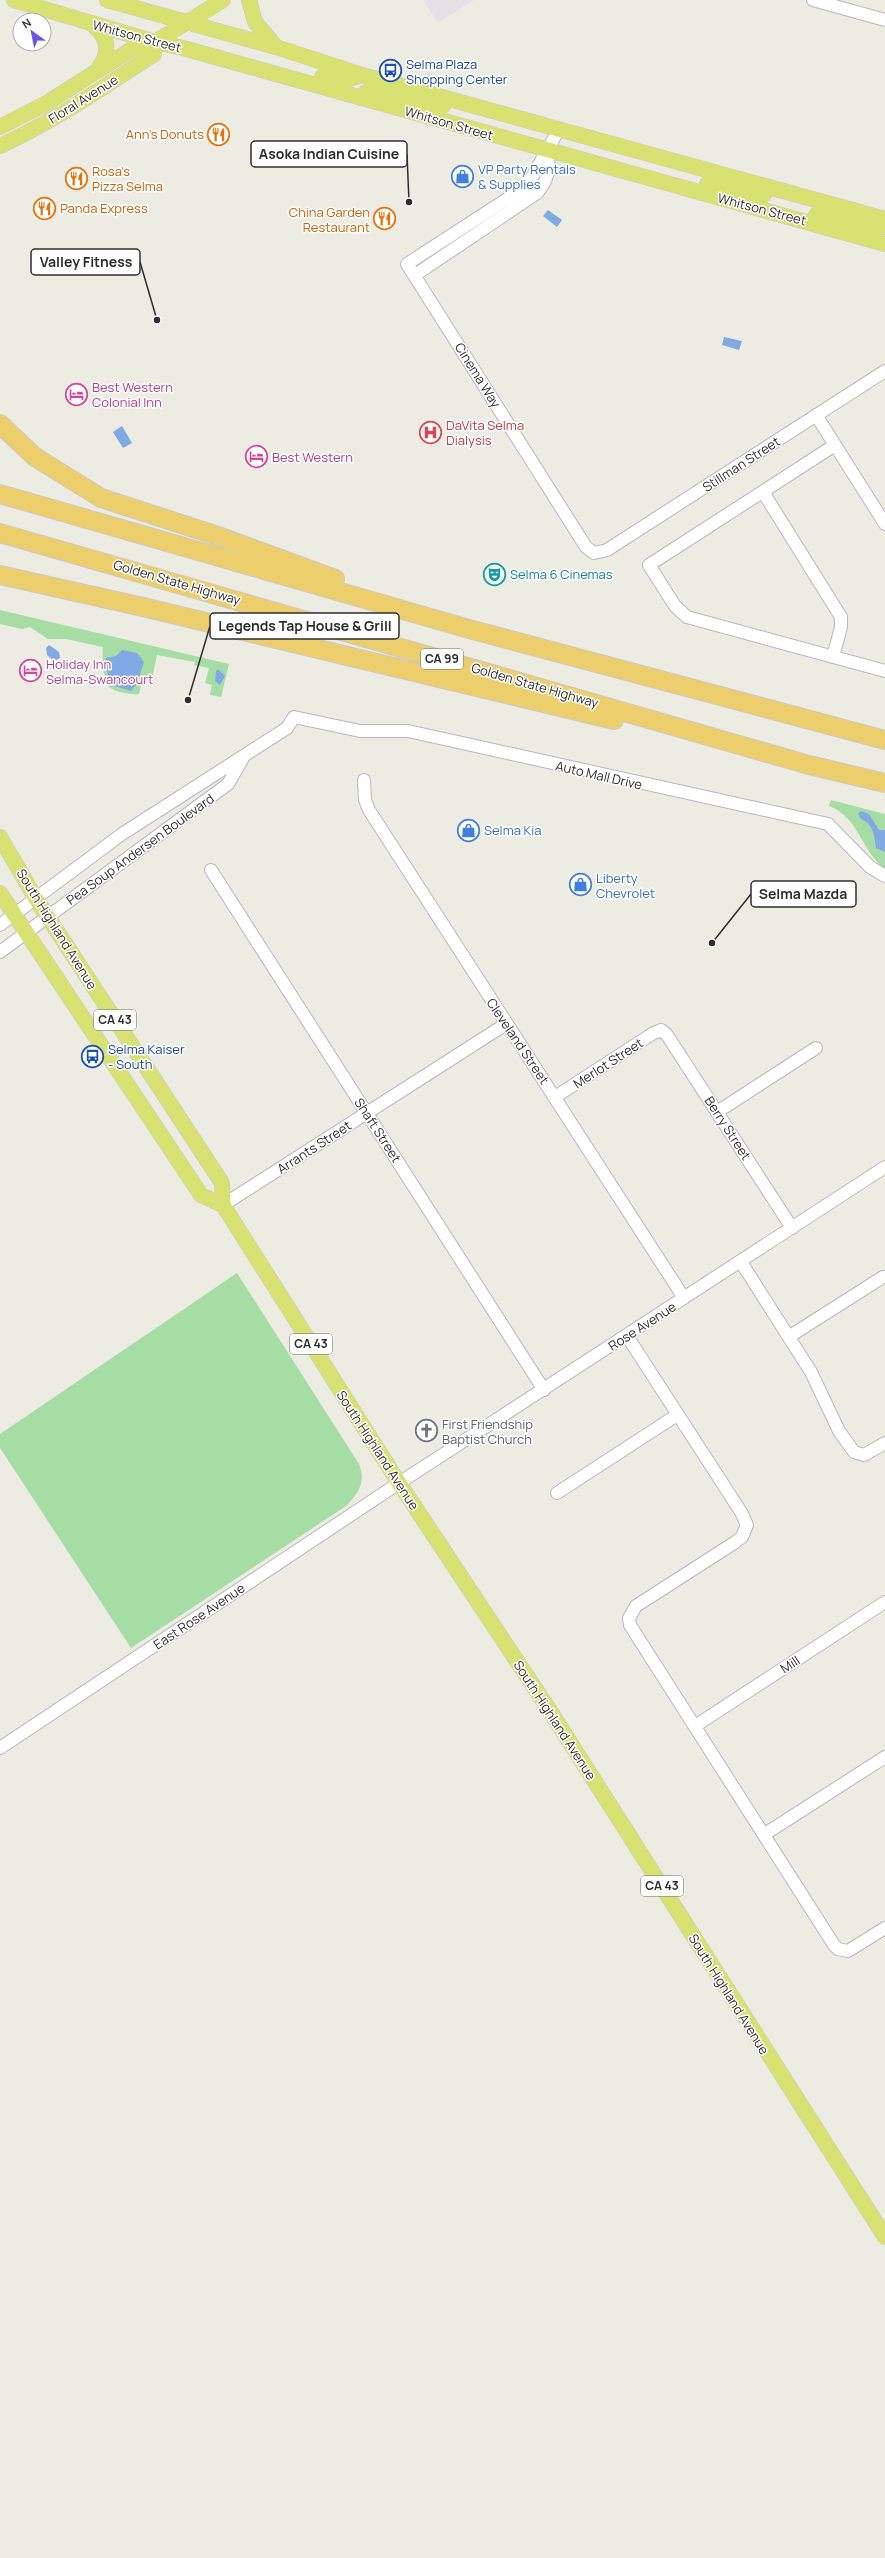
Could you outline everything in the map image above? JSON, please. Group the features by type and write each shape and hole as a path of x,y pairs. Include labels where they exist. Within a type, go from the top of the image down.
{"highway":[{"path":"0,424 35,457 101,498 218,536 469,629"},
{"path":"0,494 469,629 885,740"},
{"name":"Golden State Highway","path":"0,533 809,765 885,784"},
{"path":"0,575 143,606 520,699 809,765"}],"main road":[{"name":"Whitson Street","path":"14,0 156,42 885,244"},
{"name":"Whitson Street","path":"107,0 276,47 362,75 885,220"},
{"name":"Floral Avenue","path":"0,127 45,104 132,49 156,42 223,0"},
{"path":"249,0 251,13 258,27 276,47"},
{"path":"91,23 102,34 108,46 107,54 96,72"},
{"name":"Floral Avenue","path":"0,146 28,133 76,105 154,54 156,42"},
{"path":"267,72 274,68 303,72 340,82 362,75"},
{"path":"361,98 366,92 375,89 442,107 455,100"},
{"path":"669,183 689,180 761,198 769,187"},
{"path":"811,223 817,214 822,214 871,227 885,227"},
{"name":"South Highland Avenue","path":"0,837 36,899 222,1183 223,1206"},
{"name":"South Highland Avenue","path":"0,893 25,934 202,1195 223,1206 399,1483 550,1711 885,2237"}],"street":[{"path":"813,0 885,20"},
{"path":"547,151 559,129"},
{"name":"Cinema Way","path":"547,151 550,169 543,187 537,194 415,275 586,547 594,553"},
{"name":"Stillman Street","path":"594,553 607,550 885,371"},
{"path":"816,415 885,524"},
{"path":"835,446 649,565 675,606 687,617 885,671"},
{"path":"763,492 841,617 841,628 834,657"},
{"name":"Pea Soup Andersen Boulevard","path":"13,916 122,834 287,728 294,716"},
{"name":"Auto Mall Drive","path":"294,716 360,731 408,731 828,824 870,867 885,876"},
{"name":"Pea Soup Andersen Boulevard","path":"25,934 228,784 245,755"},
{"name":"Cleveland Street","path":"364,780 365,800 369,810 684,1298"},
{"name":"Shaft Street","path":"211,870 544,1390"},
{"path":"0,925 13,916"},
{"path":"0,952 25,934"},
{"name":"Arrants Street","path":"223,1206 506,1024"},
{"name":"Merlot Street","path":"555,1097 652,1034 661,1030"},
{"name":"Berry Street","path":"661,1030 667,1035 792,1228"},
{"path":"717,1112 816,1048"},
{"name":"Rose Avenue","path":"399,1483 885,1167"},
{"path":"741,1262 790,1336 811,1372 839,1431 854,1452 864,1456 885,1444"},
{"path":"790,1336 882,1277"},
{"path":"627,1336 741,1512 747,1525 742,1537 644,1600 631,1612 629,1618 630,1625 838,1949 848,1951 855,1948 885,1928"},
{"path":"557,1493 677,1414"},
{"name":"East Rose Avenue","path":"0,1748 399,1483"},
{"name":"Mill","path":"695,1726 885,1602"},
{"path":"765,1834 885,1757"}],"shaded area":[{"path":"423,0 474,0 438,23"}],"green space":[{"path":"0,610 229,664 221,697 210,695 212,685 205,683 209,668 194,665 195,662 157,655 152,678 143,676 139,694 119,692 109,687 105,680 103,647 66,639 48,639 30,627 22,629 0,624"},
{"path":"831,800 885,814 885,869 870,853 854,826 847,818 839,811 829,806"},
{"path":"237,1273 359,1464 362,1476 360,1487 358,1492 346,1506 131,1648 0,1448 0,1434"}],"water":[{"path":"548,210 562,220 557,227 543,216"},
{"path":"724,337 742,341 739,350 722,345"},
{"path":"122,426 132,443 123,448 113,432"},
{"path":"49,645 59,652 60,658 54,661 47,655 46,648"},
{"path":"122,650 137,653 144,662 137,684 131,691 111,685 108,676 106,658 116,656"},
{"path":"218,669 225,676 220,685 215,681 216,671"},
{"path":"861,811 869,814 879,830 885,830 885,852 876,848 871,827 861,819 858,814"}],"place":[{"name":"Selma Plaza Shopping Center","path":"390,71"},
{"name":"Ann's Donuts","path":"219,134"},
{"name":"VP Party Rentals & Supplies","path":"462,176"},
{"name":"Rosa's Pizza Selma","path":"76,178"},
{"name":"Asoka Indian Cuisine","path":"409,202"},
{"name":"Panda Express","path":"45,208"},
{"name":"China Garden Restaurant","path":"385,219"},
{"name":"Valley Fitness","path":"157,320"},
{"name":"Best Western Colonial Inn","path":"77,394"},
{"name":"DaVita Selma Dialysis","path":"431,432"},
{"name":"Best Western","path":"257,457"},
{"name":"Selma 6 Cinemas","path":"495,574"},
{"name":"Holiday Inn Selma-Swancourt","path":"30,671"},
{"name":"Legends Tap House & Grill","path":"188,700"},
{"name":"Selma Kia","path":"468,830"},
{"name":"Liberty Chevrolet","path":"581,885"},
{"name":"Selma Mazda","path":"712,943"},
{"name":"Selma Kaiser - South","path":"92,1056"},
{"name":"First Friendship Baptist Church","path":"427,1431"}]}
